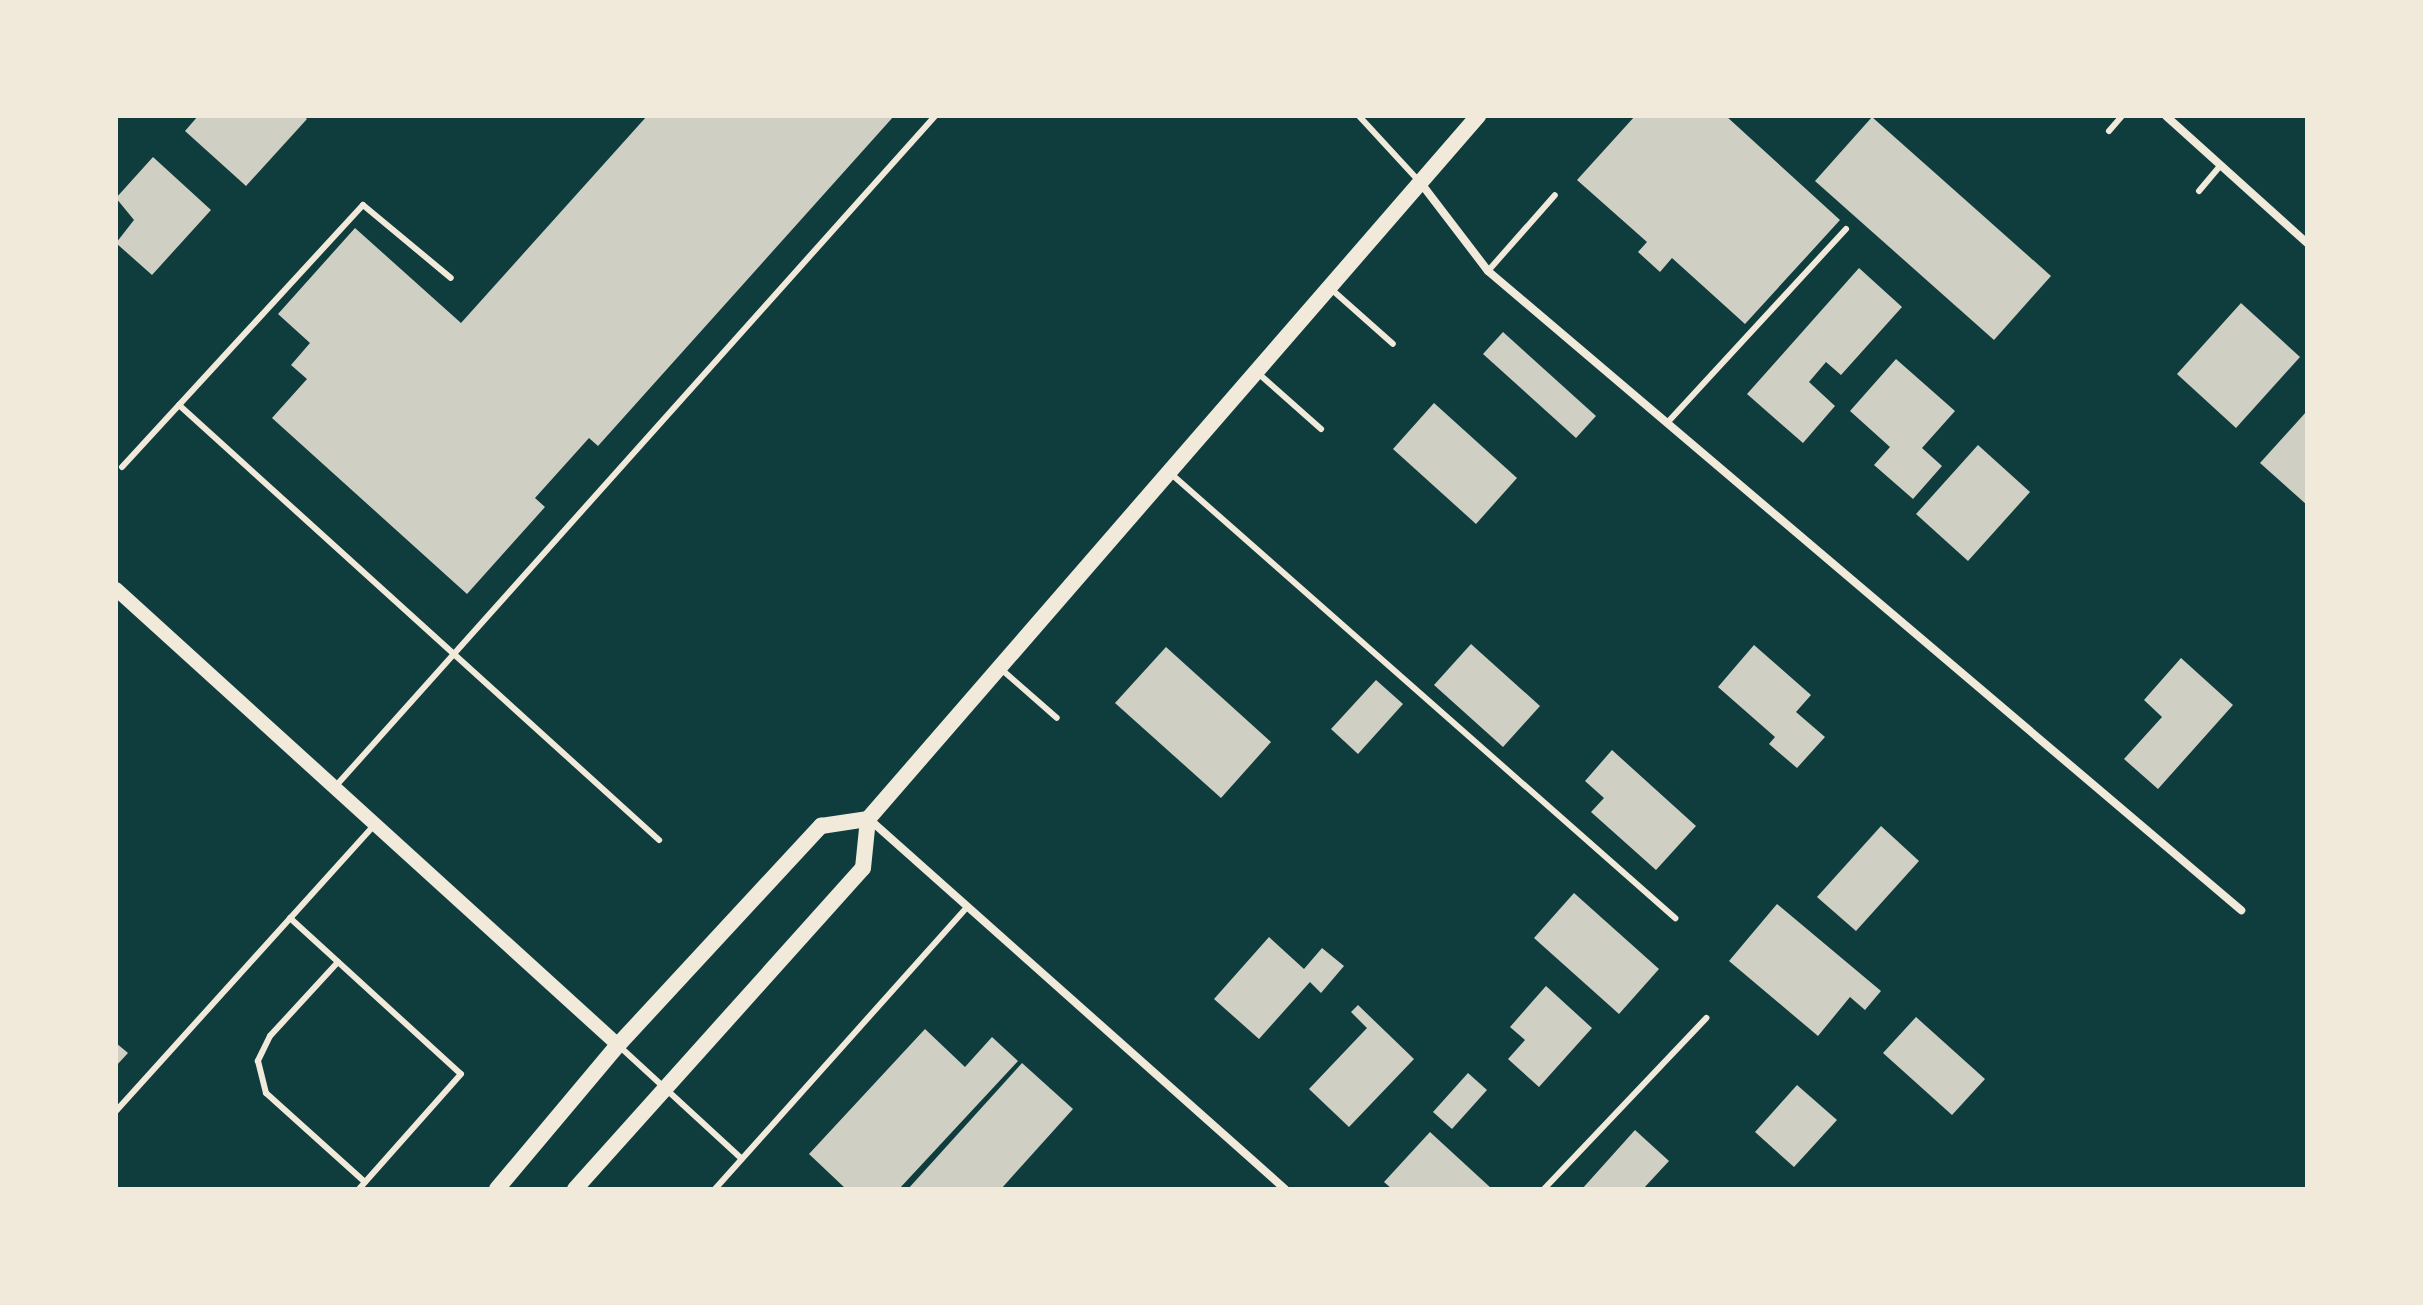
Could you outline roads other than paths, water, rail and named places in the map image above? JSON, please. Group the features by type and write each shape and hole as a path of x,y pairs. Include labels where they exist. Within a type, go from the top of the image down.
{"main road":[{"path":"580,1187 660,1086 863,868 868,819 1253,369 1478,116"},
{"path":"497,1189 618,1045 821,826 868,819"}],"street":[{"path":"2166,116 2307,243"},
{"path":"1419,182 1488,271 2241,910"},
{"path":"116,589 618,1045"},
{"path":"868,819 1285,1189"}],"lane":[{"path":"334,788 935,116"},
{"path":"1359,116 1419,182"},
{"path":"2109,131 2122,116"},
{"path":"2199,191 2221,165"},
{"path":"1488,271 1555,195"},
{"path":"122,467 363,205 451,278"},
{"path":"1667,423 1846,229"},
{"path":"1328,286 1393,344"},
{"path":"1253,369 1321,429"},
{"path":"179,405 659,840"},
{"path":"1167,470 1675,918"},
{"path":"998,667 1057,718"},
{"path":"116,1111 375,824"},
{"path":"715,1189 966,908"},
{"path":"290,918 461,1074 359,1189"},
{"path":"338,962 270,1036 258,1061 266,1093 365,1182"},
{"path":"1544,1189 1706,1018"},
{"path":"618,1045 742,1159"}]}
